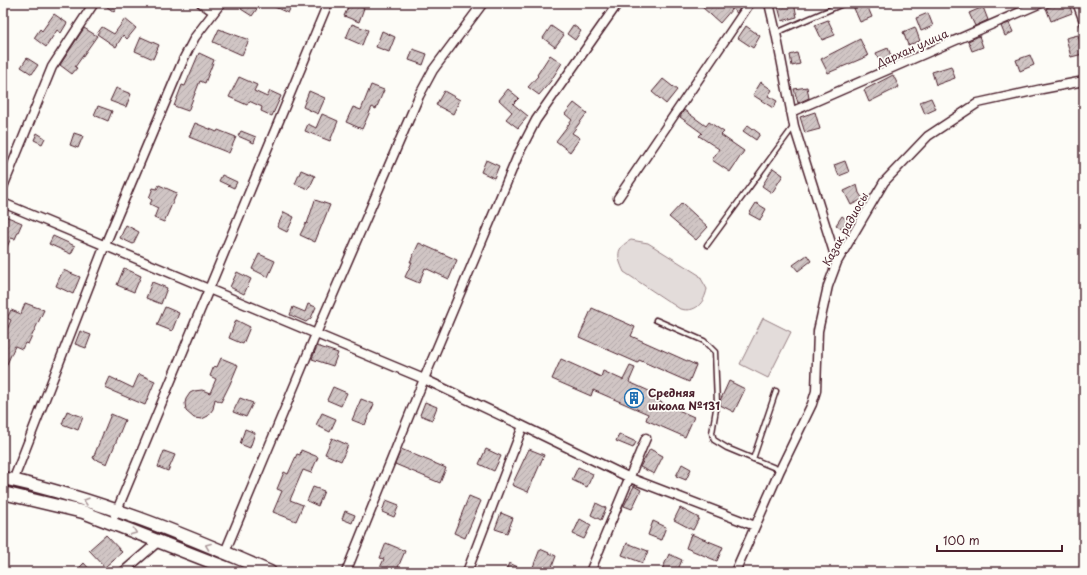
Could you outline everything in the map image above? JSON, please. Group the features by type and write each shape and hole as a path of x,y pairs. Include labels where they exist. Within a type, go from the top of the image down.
{"main road":[{"path":"8,479 117,510 225,552 270,572"},
{"path":"3,494 83,512 237,572"}],"street":[{"path":"3,187 52,67 94,3"},
{"path":"201,3 214,12"},
{"path":"8,479 184,58 195,37 221,3"},
{"path":"111,523 328,3"},
{"path":"225,552 316,334 416,103 433,70 483,3"},
{"path":"346,572 424,379 524,143 536,120 618,3"},
{"path":"618,198 750,3"},
{"path":"768,3 776,33 794,126 837,262"},
{"name":"Дархан улица","path":"791,112 1041,3"},
{"name":"Казак радиосы","path":"735,572 780,470 812,404 816,391 818,331 828,286 837,262 884,182 928,136 978,103 1084,81"},
{"path":"3,203 424,379 630,478 755,526"},
{"path":"467,572 523,426"},
{"path":"590,572 646,438"},
{"path":"124,572 159,541"}],"lane":[{"path":"776,33 845,3"},
{"path":"1075,3 1084,27"},
{"path":"706,245 794,126"},
{"path":"656,320 704,342 716,352 717,403 712,433 714,440 727,448 780,470"},
{"path":"753,459 776,391"}],"shaded area":[{"path":"631,240 648,243 699,275 707,289 701,303 691,310 680,309 624,272 620,262 619,253 622,246"},
{"path":"763,318 791,332 768,378 740,364"}],"building":[{"path":"102,3 120,3 114,12"},
{"path":"245,3 261,3 252,16 241,9"},
{"path":"266,3 293,3 288,13"},
{"path":"350,3 364,8 359,22 344,16"},
{"path":"705,3 743,3 737,13 732,9 720,23 702,7"},
{"path":"777,3 794,3 797,17 782,21"},
{"path":"860,3 866,3 872,17 860,22 853,6"},
{"path":"1059,3 1069,3 1072,13 1051,21 1046,8"},
{"path":"983,7 988,20 975,26 969,13"},
{"path":"928,13 933,26 921,31 916,18"},
{"path":"54,14 67,23 61,33 57,30 46,47 34,38 40,29 42,31"},
{"path":"125,19 136,28 127,39 123,35 116,47 97,34 102,27 114,34"},
{"path":"828,20 835,35 822,40 815,25"},
{"path":"1009,23 1013,32 1005,36 1001,26"},
{"path":"352,24 368,30 362,45 346,38"},
{"path":"573,25 581,31 575,40 567,34"},
{"path":"551,26 564,35 555,47 543,38"},
{"path":"746,26 760,36 753,48 738,38"},
{"path":"915,27 920,41 908,45 903,32"},
{"path":"84,28 97,36 75,67 77,68 72,74 60,65"},
{"path":"219,29 249,40 242,55 213,42"},
{"path":"382,31 395,37 389,52 376,47"},
{"path":"1078,35 1083,54 1071,57 1066,38"},
{"path":"979,36 983,47 972,51 968,41"},
{"path":"141,37 159,45 153,59 135,51"},
{"path":"860,39 868,56 828,73 821,59"},
{"path":"888,48 893,61 882,66 876,53"},
{"path":"413,49 427,54 423,65 409,60"},
{"path":"199,53 214,60 205,83 200,81 188,111 174,106 182,85 185,86"},
{"path":"797,53 800,64 792,66 790,55"},
{"path":"550,55 562,63 550,82 539,95 528,87 538,76 537,75"},
{"path":"1030,55 1034,65 1020,71 1016,60"},
{"path":"27,58 38,65 32,74 21,67"},
{"path":"951,66 955,78 936,85 932,72"},
{"path":"893,75 899,87 869,102 864,90"},
{"path":"239,77 257,85 254,91 267,97 270,91 281,96 272,116 261,111 262,107 249,101 247,105 229,97"},
{"path":"663,79 677,90 666,104 652,92"},
{"path":"761,82 772,90 768,96 777,101 773,108 753,95"},
{"path":"371,85 384,90 376,109 372,107 362,129 346,122 353,107 361,110"},
{"path":"807,87 809,98 798,103 794,89"},
{"path":"116,88 131,94 126,107 110,101"},
{"path":"508,89 519,98 513,104 528,116 518,128 506,119 512,112 499,100"},
{"path":"309,91 325,98 318,114 303,107"},
{"path":"444,91 460,100 453,114 436,105"},
{"path":"931,98 936,109 925,114 920,102"},
{"path":"574,103 587,113 572,133 580,138 570,152 556,141 572,120 565,114"},
{"path":"98,106 112,111 108,121 94,115"},
{"path":"684,110 706,126 709,122 724,132 721,135 744,151 730,172 712,160 719,149 699,136 702,133 680,117"},
{"path":"815,112 820,129 805,133 800,117"},
{"path":"322,114 338,121 330,141 305,131 308,124 316,128"},
{"path":"195,123 217,132 218,130 236,137 229,153 189,137"},
{"path":"748,125 760,134 756,140 743,131"},
{"path":"241,131 256,137 254,143 238,136"},
{"path":"37,133 45,138 42,144 34,140"},
{"path":"74,133 83,136 78,148 70,145"},
{"path":"486,160 499,166 494,178 481,172"},
{"path":"845,161 849,172 839,176 834,165"},
{"path":"773,168 783,175 772,193 762,186"},
{"path":"301,170 315,176 309,189 295,184"},
{"path":"222,175 237,182 234,188 219,181"},
{"path":"159,185 177,193 164,222 154,218 158,208 150,204 152,200 149,198 153,188 157,189"},
{"path":"857,185 859,193 863,199 851,205 844,191"},
{"path":"315,200 330,205 315,242 300,235 306,223 307,224"},
{"path":"682,203 708,227 696,240 669,217"},
{"path":"756,203 766,209 760,220 749,214"},
{"path":"284,212 294,217 287,232 277,227"},
{"path":"3,215 22,223 15,239 11,238 3,256"},
{"path":"842,216 850,222 844,231 836,225"},
{"path":"126,225 139,232 133,244 120,238"},
{"path":"53,236 75,246 71,254 49,244"},
{"path":"419,243 457,260 449,279 425,268 419,283 405,277"},
{"path":"259,254 275,261 268,277 252,269"},
{"path":"807,255 811,261 798,271 793,265"},
{"path":"124,268 141,276 134,292 117,285"},
{"path":"63,270 80,277 73,294 56,286"},
{"path":"237,272 251,279 244,294 230,287"},
{"path":"152,282 167,288 161,304 146,298"},
{"path":"25,303 44,310 28,344 25,343 22,349 15,346 3,373 3,339 11,320 7,318 11,310 21,314"},
{"path":"308,304 316,307 311,318 306,322 290,315 293,307 305,312"},
{"path":"165,307 179,313 172,331 157,325"},
{"name":"Средняя школа №131","path":"592,308 635,327 631,336 696,365 689,382 639,360 638,363 579,337"},
{"path":"236,320 250,327 243,344 229,338"},
{"path":"80,331 91,335 86,348 75,344"},
{"path":"317,346 338,353 333,366 312,359"},
{"path":"221,358 238,365 230,384 221,402 215,399 213,409 208,416 202,419 194,418 186,411 186,399 190,393 194,391 202,390 210,393 216,379 210,376 214,366 217,367"},
{"name":"Средняя школа №131","path":"561,359 601,377 603,371 623,380 630,366 635,368 629,382 658,395 656,400 694,417 685,437 646,420 648,414 593,390 591,396 552,379"},
{"path":"139,374 155,381 145,405 105,388 110,377 133,388"},
{"path":"729,381 745,389 734,412 720,405 720,401"},
{"path":"333,387 347,393 341,406 327,400"},
{"path":"240,398 253,403 246,417 233,412"},
{"path":"361,399 374,404 365,425 352,420"},
{"path":"425,402 437,407 432,420 420,415"},
{"path":"67,411 83,417 78,430 62,424"},
{"path":"322,413 336,419 330,432 316,425"},
{"path":"111,414 125,420 107,464 93,458"},
{"path":"245,429 255,433 250,448 240,444"},
{"path":"619,434 636,442 633,448 616,441"},
{"path":"332,438 348,445 341,461 325,454"},
{"path":"401,449 446,468 440,483 395,464"},
{"path":"486,449 501,456 494,471 479,464"},
{"path":"529,449 544,455 528,492 512,485"},
{"path":"650,449 663,456 654,474 640,467"},
{"path":"301,450 318,457 311,473 303,470 290,500 303,505 296,521 273,512 282,491 277,489 284,472 288,474 297,454 300,455"},
{"path":"164,451 175,455 168,471 158,467"},
{"path":"682,464 691,469 686,480 676,476"},
{"path":"578,467 593,474 587,487 572,480"},
{"path":"634,486 641,490 632,509 624,506"},
{"path":"313,487 324,491 318,506 307,501"},
{"path":"469,496 481,501 465,538 454,533"},
{"path":"386,500 399,505 394,517 382,512"},
{"path":"596,503 606,508 601,520 591,515"},
{"path":"680,508 699,518 693,530 674,520"},
{"path":"345,511 355,515 352,523 342,519"},
{"path":"501,513 513,518 507,533 495,529"},
{"path":"580,519 591,525 584,539 573,534"},
{"path":"653,521 666,527 661,540 648,535"},
{"path":"691,534 723,547 717,561 686,548"},
{"path":"106,535 122,552 105,567 89,550"},
{"path":"386,543 405,551 396,572 378,572 384,559 380,558"},
{"path":"627,543 648,551 643,563 622,555"},
{"path":"540,549 556,556 550,572 545,572 533,567"},
{"path":"669,554 682,560 677,572 661,572"},
{"path":"84,563 92,572 75,572"},
{"path":"509,563 529,572 505,572"}],"place":[{"name":"Средняя школа №131","path":"634,398"}]}
